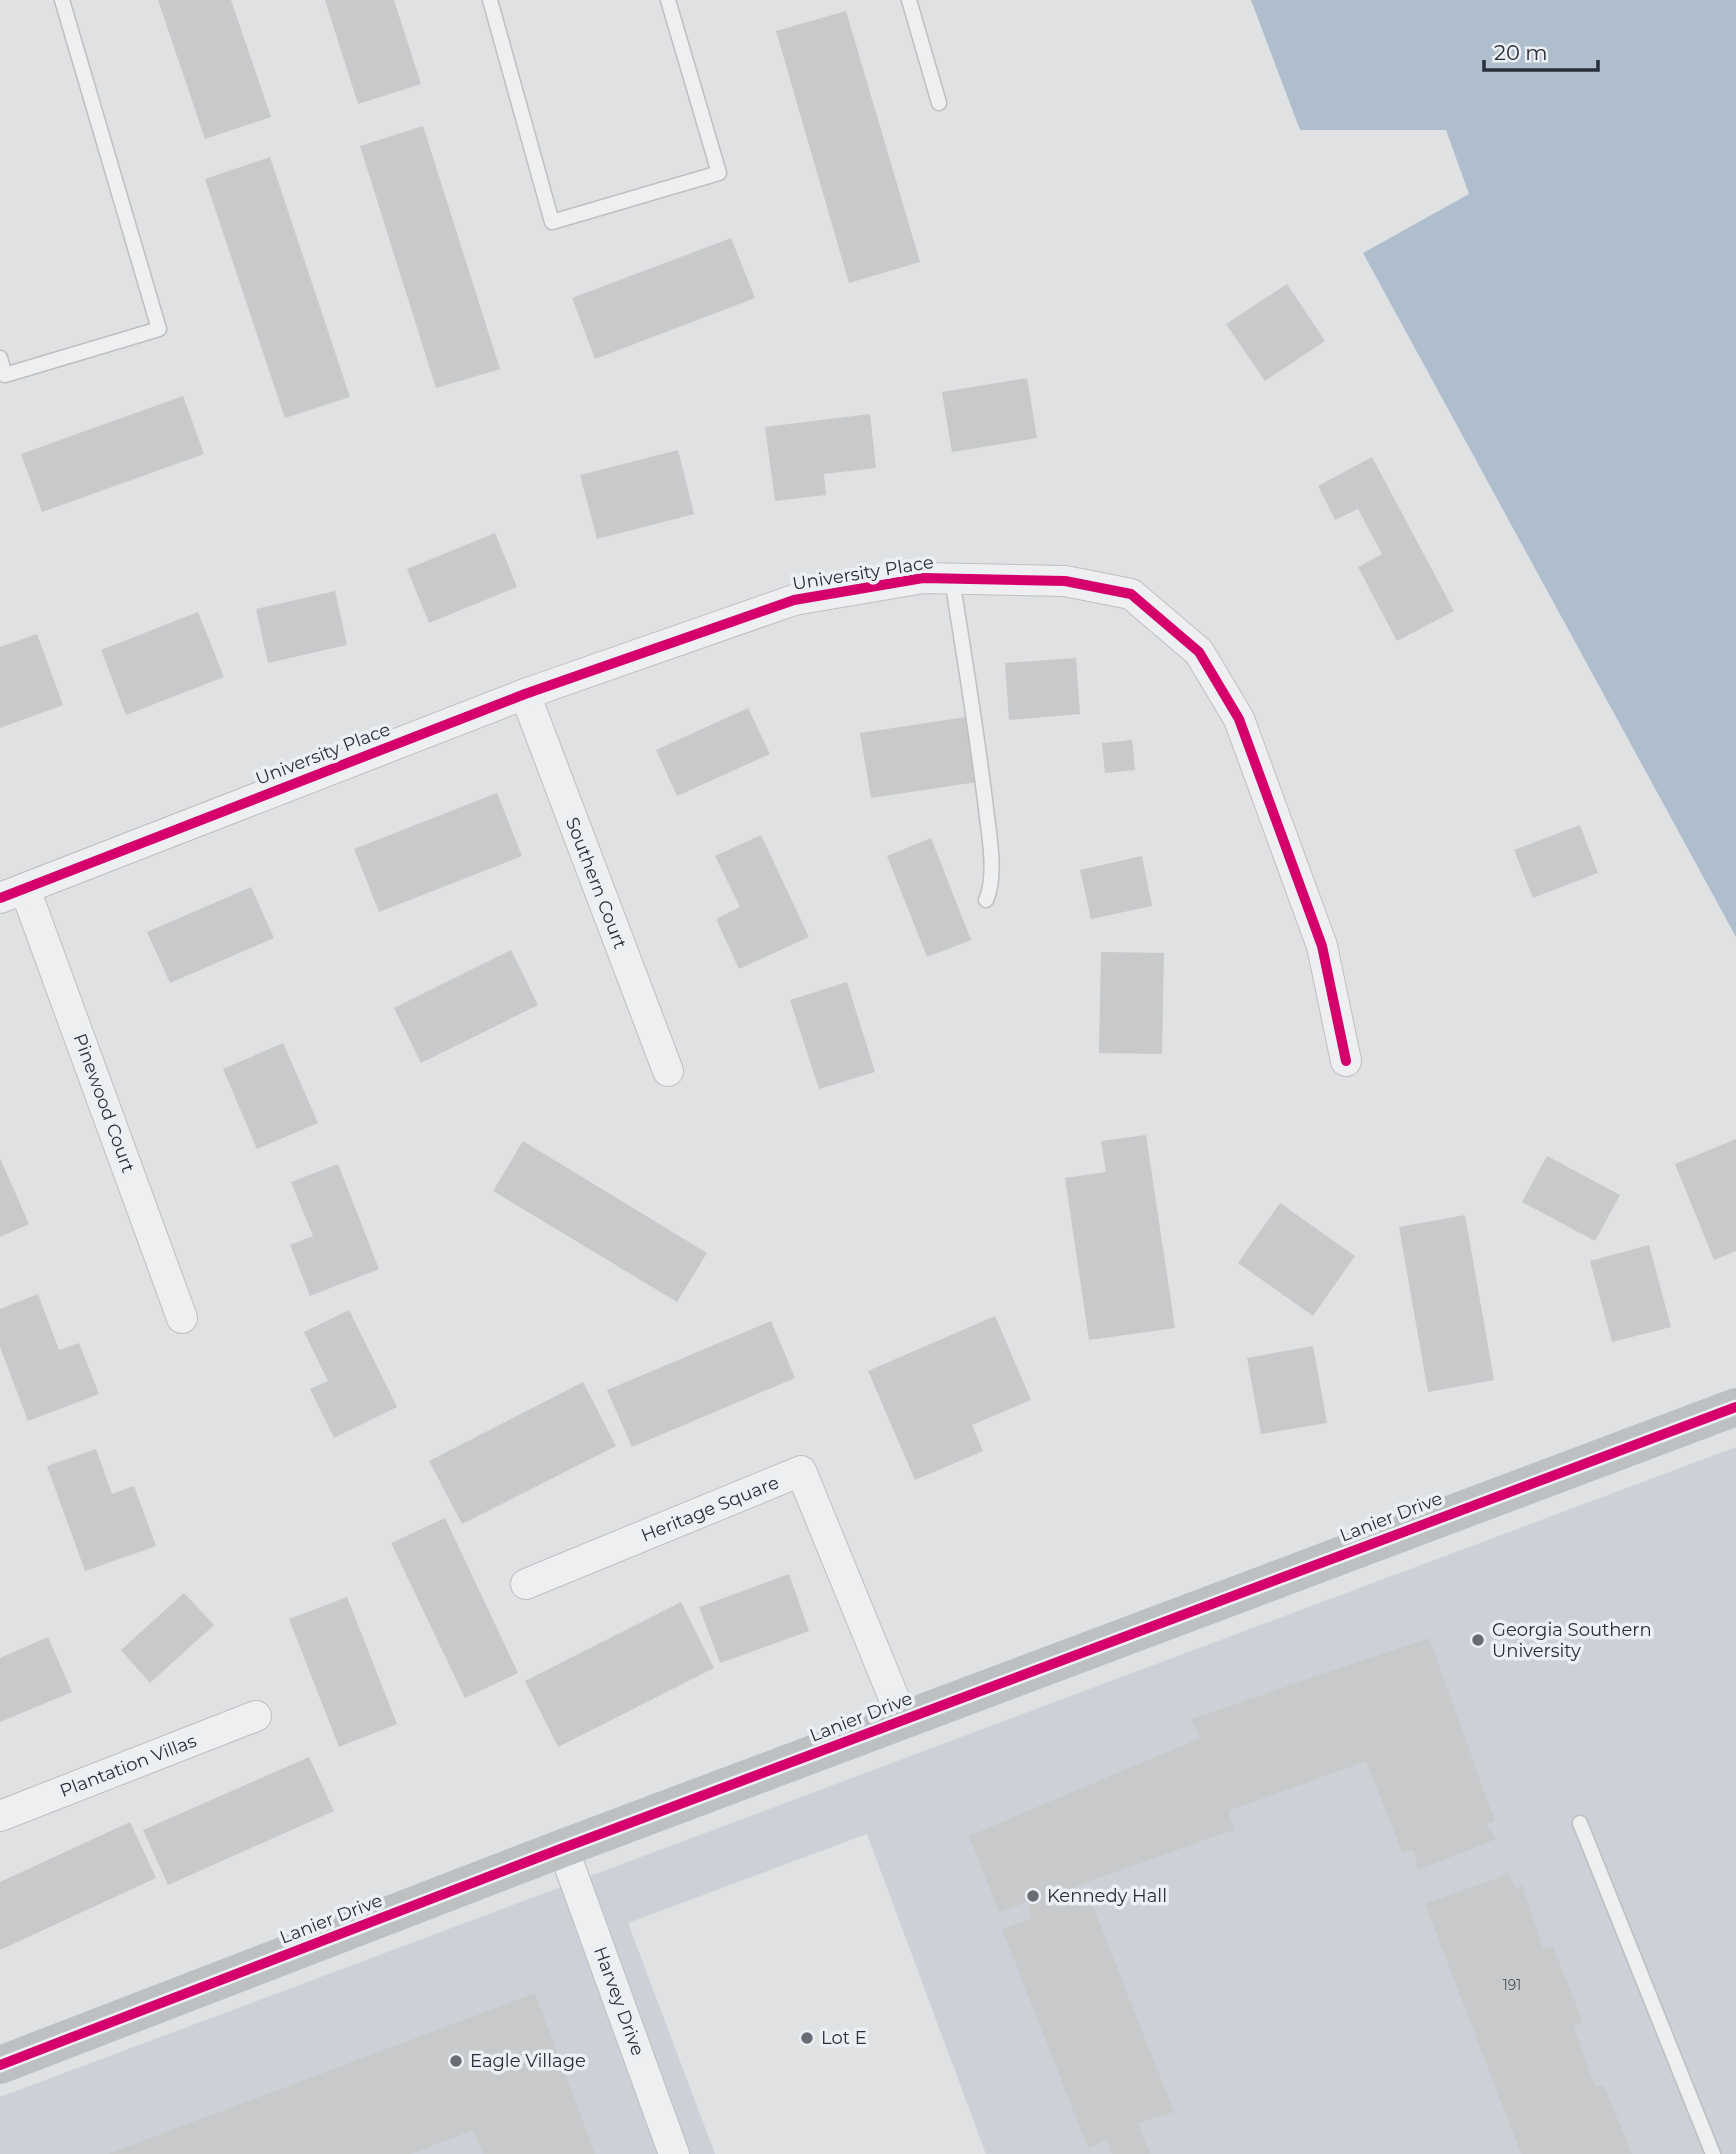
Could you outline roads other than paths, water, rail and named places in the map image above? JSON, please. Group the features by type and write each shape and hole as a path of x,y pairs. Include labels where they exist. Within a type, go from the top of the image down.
{"street":[{"name":"University Place","path":"13,893 525,694 794,600 923,578 1065,581 1131,594 1199,652 1239,719 1322,946 1346,1061"},
{"name":"Southern Court","path":"525,694 668,1071"},
{"name":"Pinewood Court","path":"13,893 182,1318"},
{"name":"Lanier Drive","path":"0,2065 564,1848 1736,1407"},
{"name":"Heritage Square","path":"526,1584 801,1471 903,1720"},
{"name":"Plantation Villas","path":"0,1816 256,1716"},
{"name":"Harvey Drive","path":"564,1848 674,2154"}],"lane":[{"path":"0,358 5,375 159,328 62,0"},
{"path":"490,0 552,222 719,173 668,0"},
{"path":"909,0 939,103"},
{"path":"952,579 977,734 990,850 991,889 986,900"},
{"path":"1580,1823 1713,2154"}],"water":[{"path":"1251,0 1736,0 1736,937 1363,253 1469,194 1446,130 1300,130"}],"place":[{"name":"Georgia Southern University","path":"1478,1640"},
{"name":"Kennedy Hall","path":"1033,1896"},
{"name":"Lot E","path":"807,2038"},
{"name":"Eagle Village","path":"456,2061"}]}
